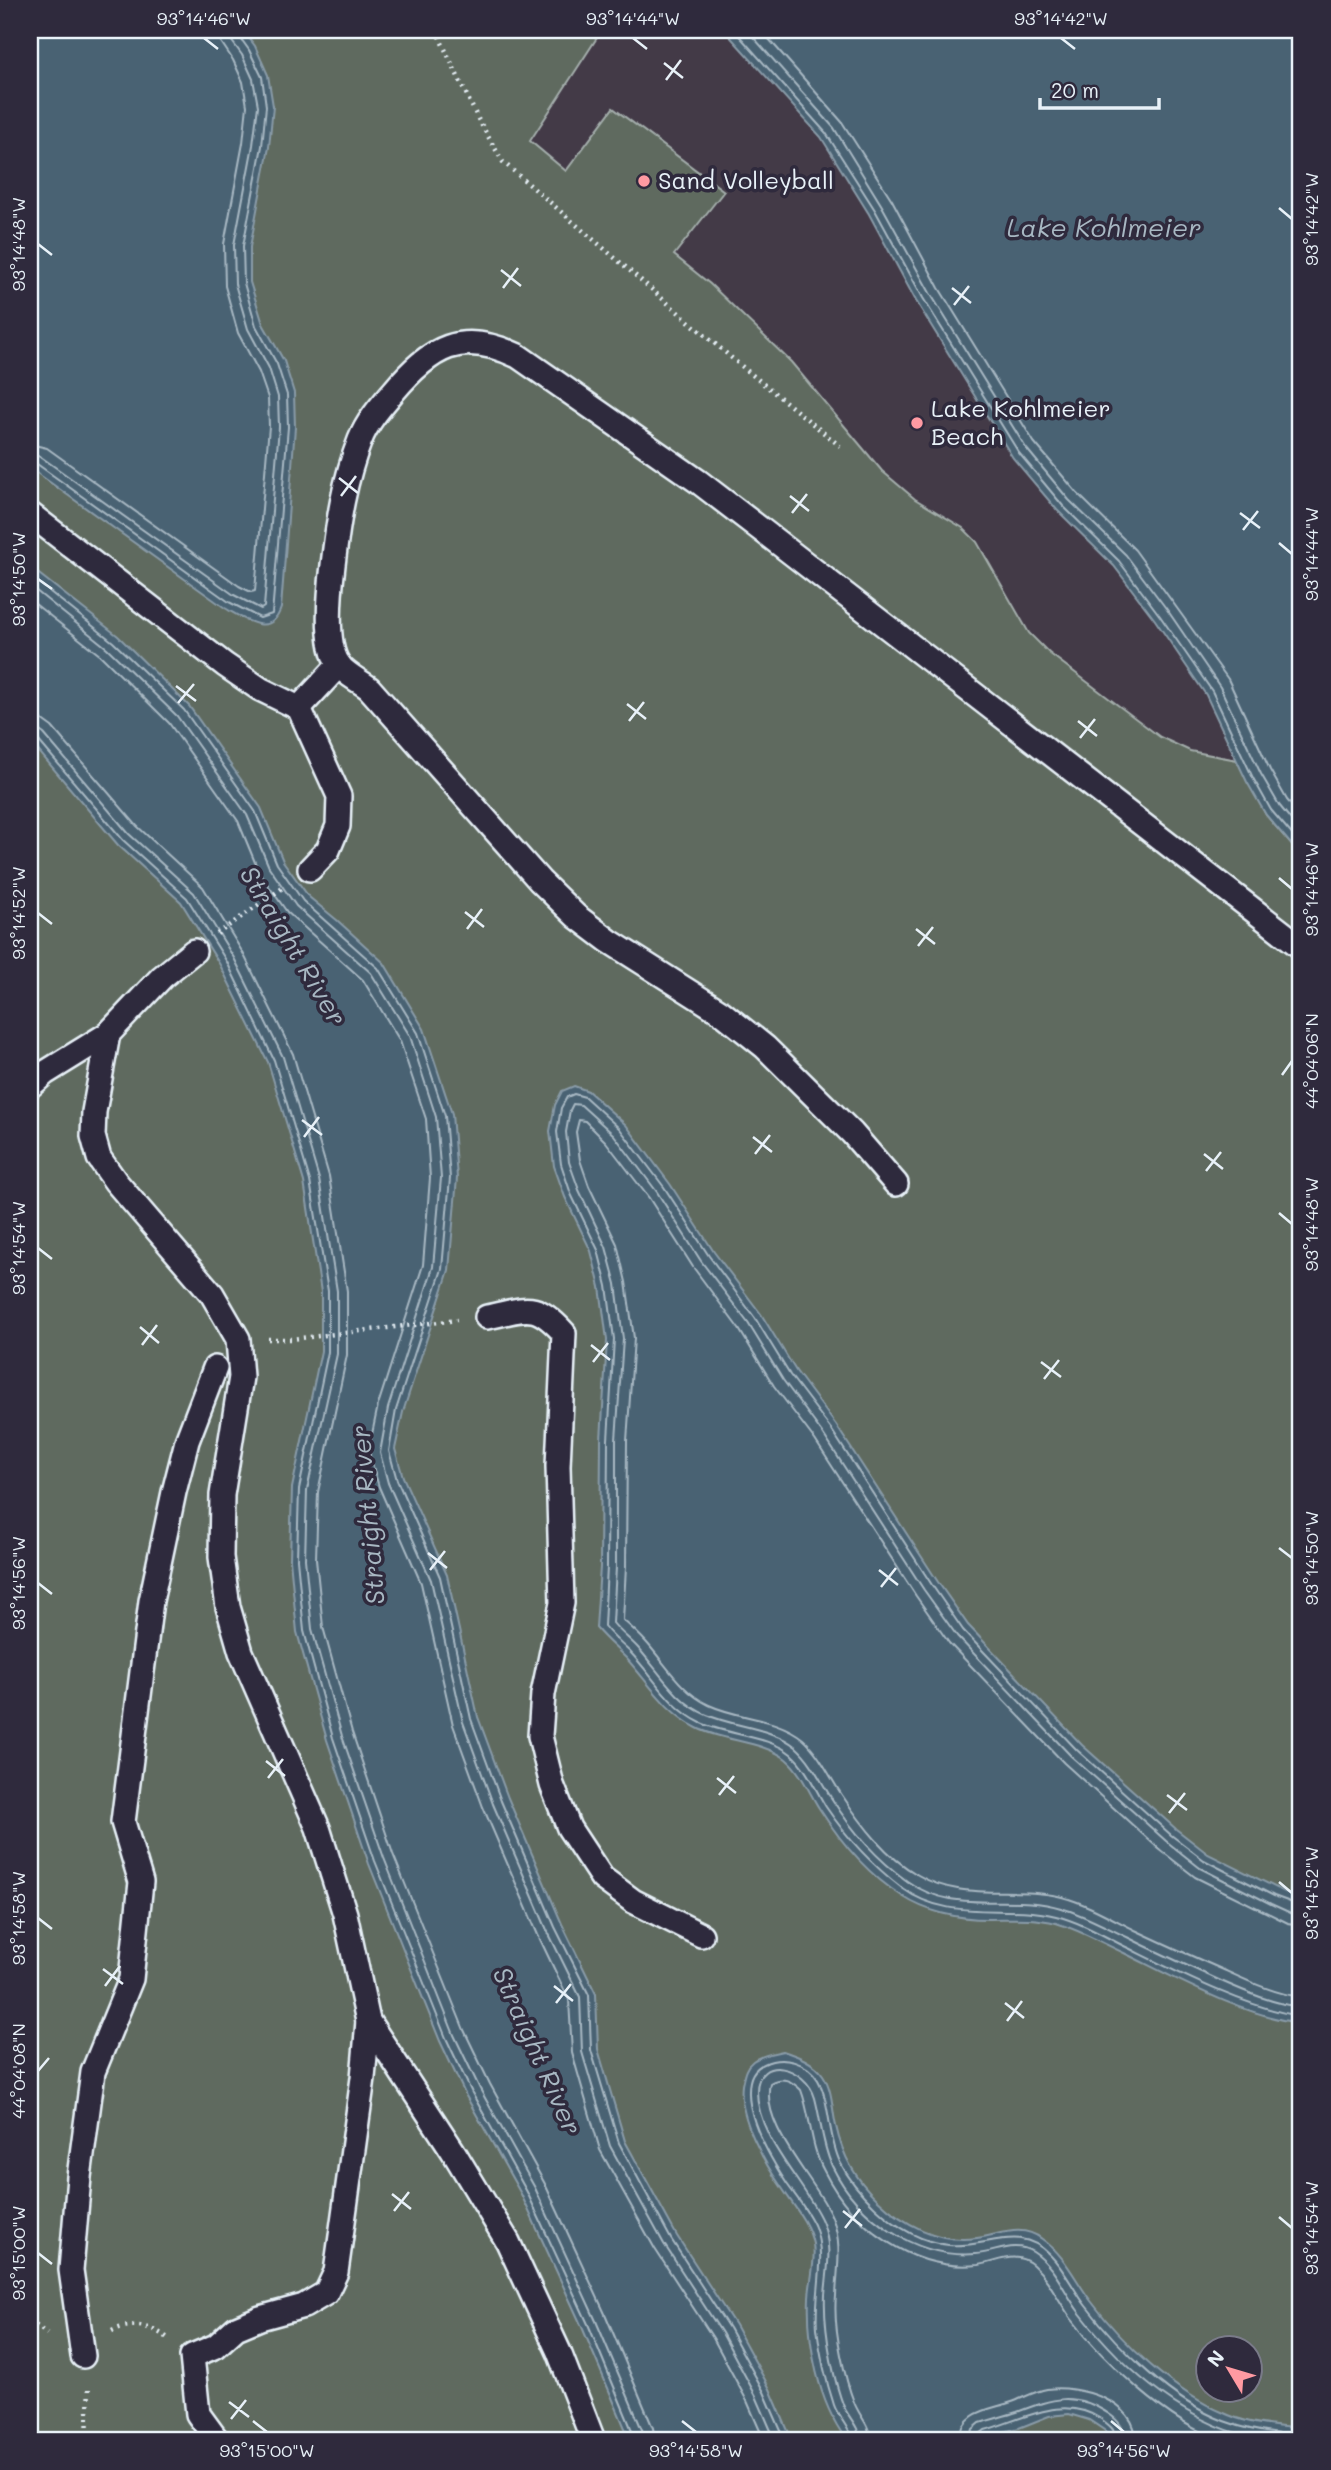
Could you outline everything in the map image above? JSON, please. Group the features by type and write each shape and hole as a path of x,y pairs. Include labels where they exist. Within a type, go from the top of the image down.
{"lane":[{"path":"896,1184 852,1133 765,1047 721,1012 576,916 540,881 369,688 339,665 330,638 329,596 347,477 361,436 379,408 410,371 427,356 452,345 475,343 495,345 518,356 699,482 1301,947"},
{"path":"30,514 225,665 260,689 299,708 339,796 338,827 328,850 310,869"},
{"path":"299,708 339,665"},
{"path":"30,1086 108,1034 162,977 194,951"},
{"path":"108,1034 94,1112 93,1136 99,1158 116,1182 212,1294 238,1339 242,1377 222,1495 221,1557 228,1607 241,1652 318,1828 345,1913 368,2021 363,2078 335,2272 326,2293 303,2306 236,2328 216,2346 192,2356 198,2414 217,2440"},
{"path":"487,1317 531,1308 549,1316 564,1333 558,1466 562,1603 543,1694 540,1736 552,1785 569,1828 603,1878 633,1901 701,1935"},
{"path":"83,2356 71,2270 79,2177 93,2071 131,1979 141,1882 122,1822 151,1601 187,1441 215,1368"},
{"path":"368,2021 453,2151 508,2242 559,2352 593,2440"}],"path":[{"path":"436,30 478,119 503,162 734,360 840,446"},
{"path":"194,951 310,869"},
{"path":"292,1339 487,1317"},
{"path":"87,2440 90,2391 83,2356 99,2339 116,2328 136,2325 158,2331 192,2356"}],"green space":[{"path":"30,30 602,30 530,141 566,171 613,108 724,191 674,255 710,284 791,362 882,471 915,499 963,528 977,542 1029,633 1049,653 1160,737 1190,751 1237,760 1266,815 1301,856 1301,2440 30,2440"}],"water":[{"path":"30,30 243,30 255,46 268,75 273,106 269,147 250,247 250,282 263,324 284,361 294,393 295,427 281,608 271,623 256,624 225,608 30,468"},
{"name":"Lake Kohlmeier","path":"724,30 1301,30 1301,856 1266,815 1247,782 1206,695 1155,620 1114,566 1057,510 1013,458 916,301 869,214 821,137"},
{"name":"Straight River","path":"30,567 118,636 189,706 261,808 283,861 309,897 384,963 424,1029 452,1114 457,1178 449,1270 403,1412 395,1449 403,1477 447,1575 478,1717 508,1798 562,1924 596,1994 598,2049 625,2141 677,2236 735,2325 770,2389 792,2440 630,2440 521,2194 466,2096 440,2041 369,1864 327,1740 297,1632 290,1559 292,1488 321,1351 321,1292 304,1182 268,1062 220,965 181,902 118,845 30,741"},
{"path":"574,1086 588,1091 626,1125 670,1184 714,1252 761,1314 796,1371 836,1425 968,1625 1082,1745 1176,1829 1208,1854 1301,1900 1301,2023 1234,2005 1056,1923 1030,1919 965,1918 943,1914 911,1902 878,1878 846,1845 786,1759 767,1749 707,1732 686,1721 667,1705 596,1628 600,1567 601,1440 607,1340 600,1287 591,1251 565,1197 554,1166 550,1131 555,1105 562,1091"},
{"path":"783,2051 800,2057 819,2070 826,2081 839,2136 851,2166 869,2192 898,2216 923,2230 949,2238 977,2238 1010,2231 1034,2234 1057,2252 1118,2334 1168,2380 1194,2397 1194,2404 1205,2404 1242,2420 1301,2428 1301,2440 1112,2440 1104,2430 1089,2420 1069,2414 1049,2416 1019,2428 972,2440 846,2439 828,2408 812,2352 809,2297 814,2257 811,2236 800,2214 760,2153 744,2111 744,2075 750,2063 763,2056"}],"place":[{"name":"Sand Volleyball","path":"644,181"},
{"name":"Lake Kohlmeier Beach","path":"917,423"}]}
